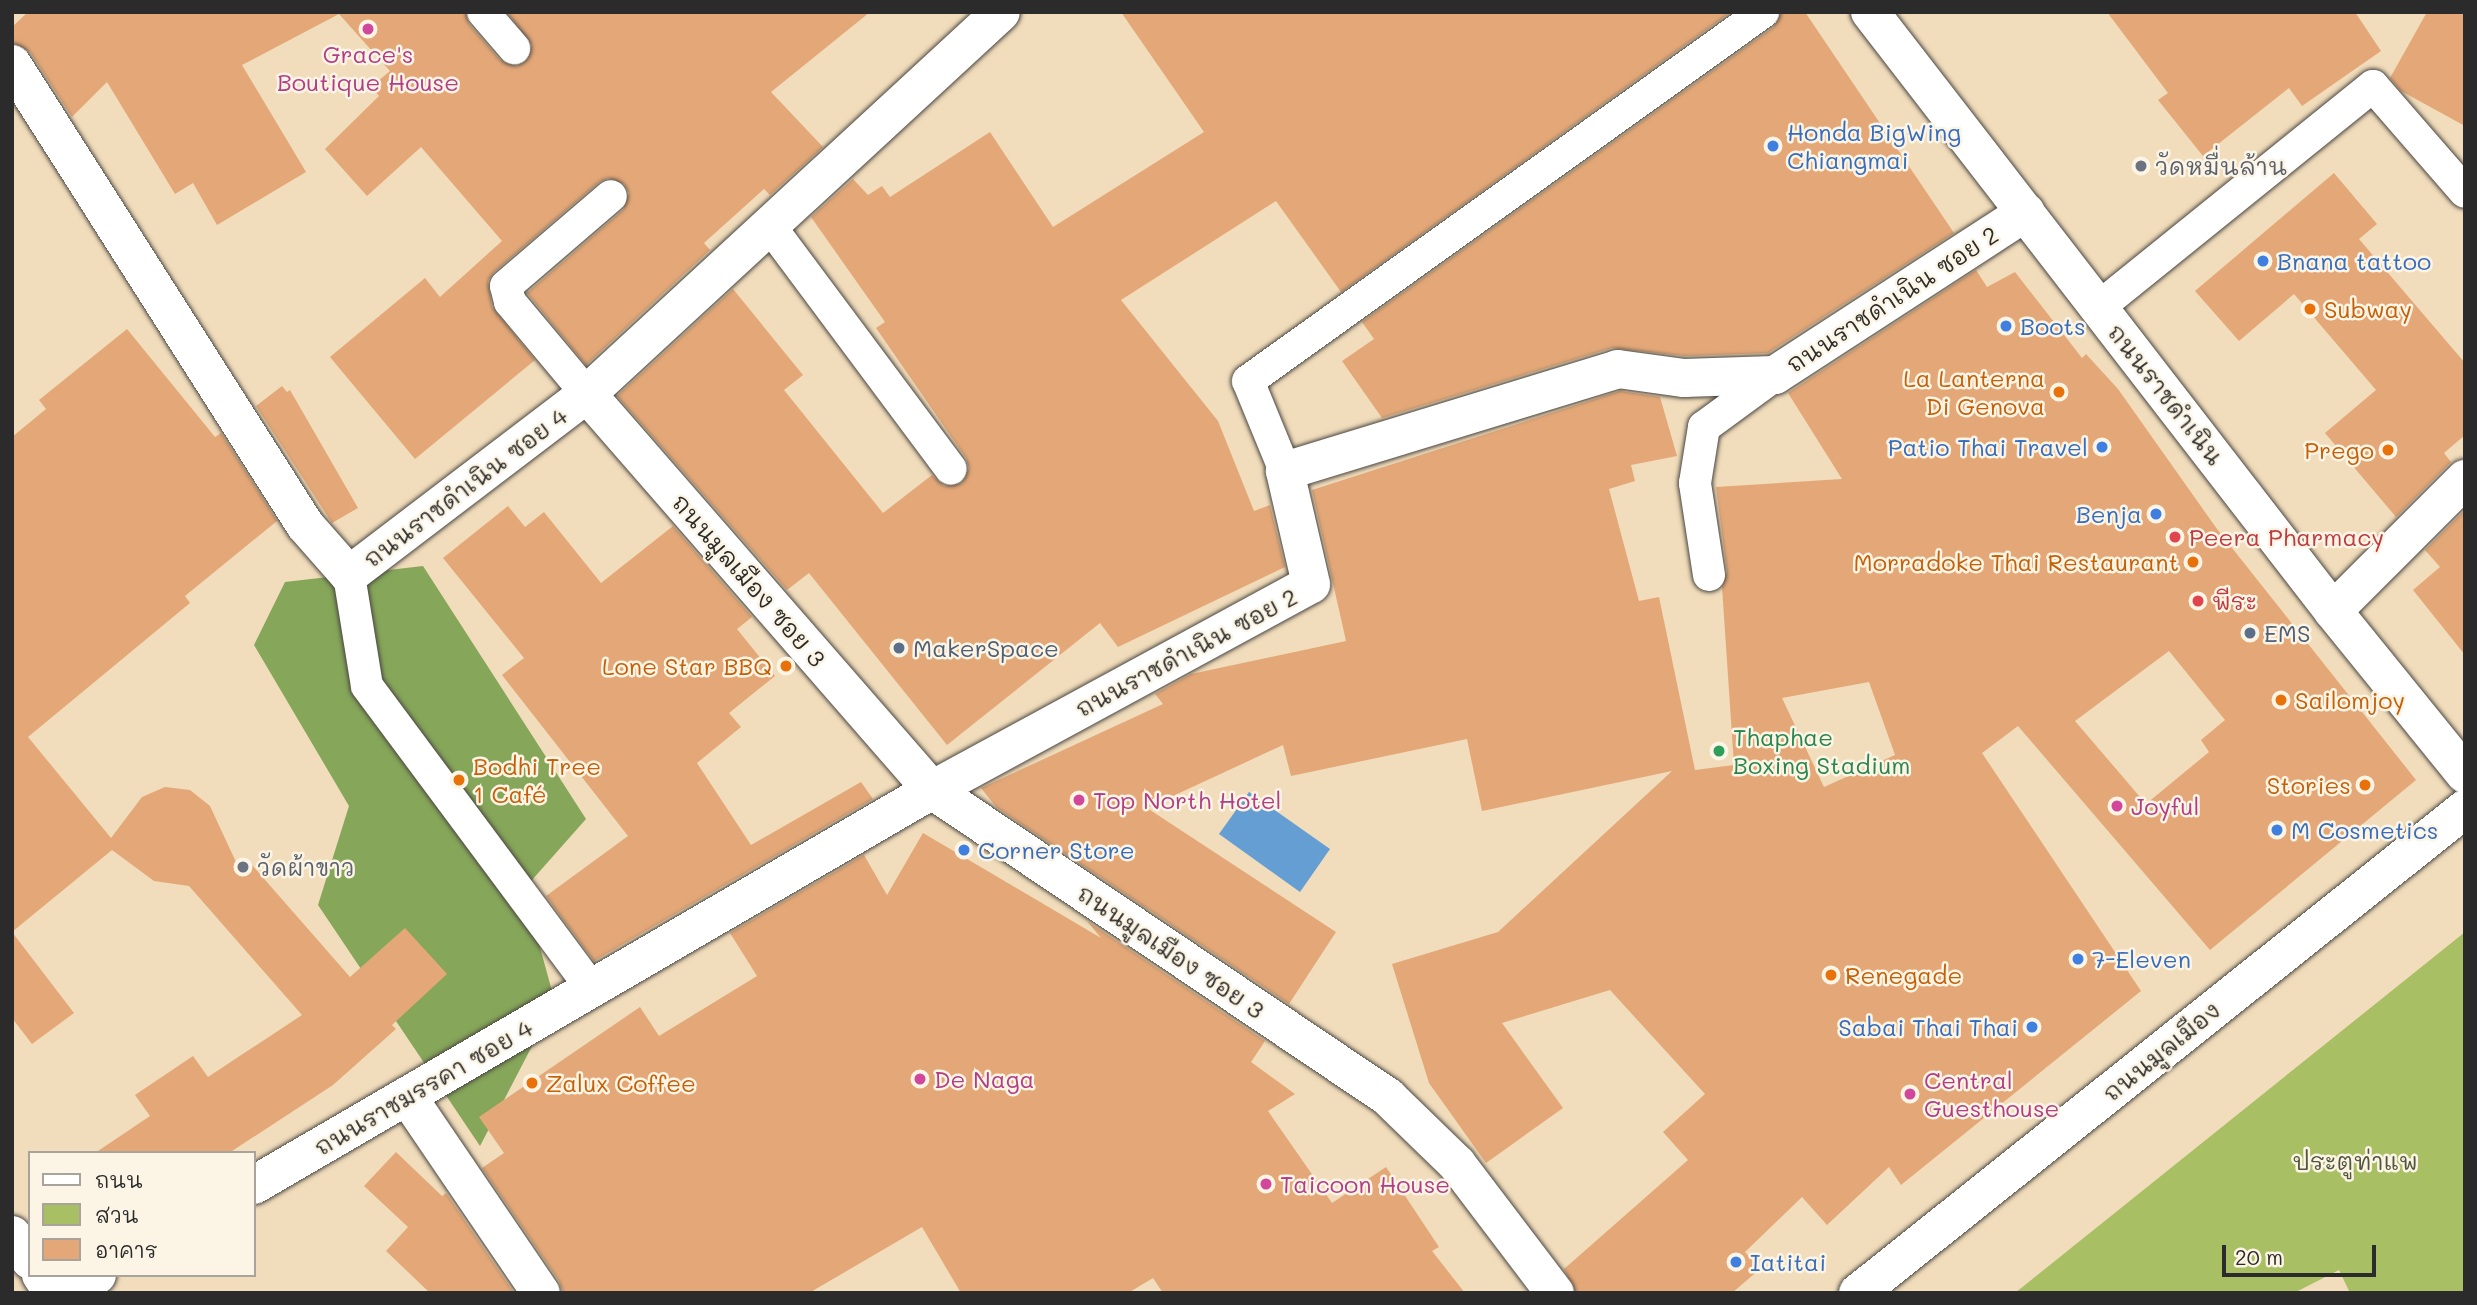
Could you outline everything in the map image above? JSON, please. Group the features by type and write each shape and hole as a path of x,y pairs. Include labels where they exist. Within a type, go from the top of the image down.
{"street":[{"name":"ถนนราชดำเนิน ซอย 4","path":"12,64 305,525 349,575 587,394 1001,12"},
{"name":"ถนนราชดำเนิน","path":"1870,12 2333,611 2465,774"},
{"name":"ถนนราชดำเนิน ซอย 2","path":"592,989 932,790 1311,584 1286,471 1618,369 1684,378 1774,375 2026,212"},
{"name":"ถนนมูลเมือง ซอย 3","path":"587,394 932,790 1388,1097 1457,1164 1555,1293"},
{"path":"2333,611 2465,479"},
{"name":"ถนนมูลเมือง","path":"1858,1293 2465,809"},
{"name":"ถนนราชมรรคา ซอย 4","path":"256,1184 592,989"},
{"path":"407,1096 541,1293"},
{"path":"12,1235 28,1256"},
{"path":"42,1277 53,1293"},
{"path":"67,1293 94,1277"}],"lane":[{"path":"483,12 514,48"},
{"path":"1286,471 1248,382 1763,12"},
{"path":"2099,307 2373,86 2465,192"},
{"path":"587,394 510,302 506,286 611,196"},
{"path":"769,225 951,469"},
{"path":"1709,575 1695,483 1704,427 1774,375"},
{"path":"349,575 367,686 592,989"}],"green space":[{"path":"423,566 586,819 524,889 555,1002 480,1146 318,905 349,806 254,645 285,582"},
{"name":"ประตูท่าแพ","path":"2465,932 2465,1293 2350,1293 2339,1270 2294,1293 2015,1293"}],"water":[{"path":"1249,792 1330,849 1300,892 1219,834"}],"building":[{"path":"28,12 465,12 469,24 500,60 517,66 526,61 532,45 507,12 870,12 771,92 823,147 770,195 764,189 704,243 710,250 586,365 527,293 623,210 629,193 624,184 608,178 599,182 494,272 488,281 492,307 535,360 415,459 330,357 425,278 440,297 502,241 421,147 367,196 325,149 379,96 371,87 390,71 339,14 242,65 306,172 217,225 193,183 175,194 107,82 72,117 30,52 12,42 12,27"},
{"path":"1121,12 1731,12 1341,292 1276,201 1121,300 1218,421 1254,511 1270,505 1285,567 1118,647 1100,623 947,745 809,573 787,590 617,396 733,289 803,375 784,390 883,513 932,475 944,486 962,483 969,468 966,458 876,328 885,322 811,217 853,179 868,195 882,186 890,197 990,132 1053,227 1204,132"},
{"path":"1781,12 1805,12 1954,233 1768,353 1685,356 1612,348 1382,418 1342,361 1374,339 1362,322 1774,27"},
{"path":"2107,12 2355,12 2381,51 2302,106 2289,88 2203,156 2158,100 2168,93"},
{"path":"2427,12 2465,12 2465,126 2401,91 2390,78"},
{"path":"2334,173 2377,224 2359,239 2465,363 2465,435 2444,453 2451,462 2396,517 2325,433 2376,390 2294,294 2239,341 2195,291"},
{"path":"1976,270 1987,287 2015,272 2082,358 2086,354 2118,389 2217,529 2416,780 2210,950 2018,726 1982,753 2141,991 1901,1185 1889,1167 1827,1225 1802,1197 1745,1252 1760,1269 1732,1293 1576,1293 1564,1269 1688,1160 1663,1132 1705,1094 1610,990 1502,1023 1563,1108 1486,1163 1429,1083 1392,964 1498,932 1672,771 1482,811 1467,739 1291,776 1283,745 1147,808 1336,932 1289,1004 996,807 981,788 1163,704 1155,694 1191,674 1346,641 1312,490 1620,391 1660,397 1677,456 1631,465 1635,481 1609,489 1639,601 1659,597 1695,770 1734,765 1722,587 1727,572 1716,487 1842,479 1788,393","holes":["2169,651 2225,720 2201,740 2209,752 2146,804 2075,721","1869,682 1895,755 1824,787 1782,698"]},
{"path":"127,329 215,437 221,433 277,521 185,596 190,603 28,737 111,838 142,797 165,787 190,790 210,806 242,875 252,865 350,977 405,928 447,974 392,1025 396,1029 333,1085 232,1151 98,1151 150,1116 135,1095 193,1056 208,1077 302,1015 189,886 154,881 112,850 12,932 12,437 46,409 39,400"},
{"path":"282,386 287,392 290,390 358,508 332,523 256,406"},
{"path":"508,506 525,527 544,512 601,583 673,526 752,617 737,629 775,676 729,713 741,727 697,763 751,845 861,782 873,799 594,961 546,896 628,836 502,675 524,658 443,558"},
{"path":"2465,510 2465,655 2413,590 2440,567 2425,550"},
{"path":"923,833 1101,938 1087,921 1265,1041 1251,1062 1295,1094 1268,1111 1332,1203 1386,1167 1439,1247 1432,1251 1465,1293 1163,1293 1153,1278 1128,1293 961,1293 922,1227 809,1293 563,1293 559,1281 482,1168 504,1153 479,1117 640,1007 659,1036 757,976 730,933 864,855 887,895"},
{"path":"12,932 74,1013 32,1044 12,1018"},
{"path":"396,1152 442,1196 446,1193 514,1293 430,1293 386,1251 408,1227 364,1186"}],"place":[{"name":"Grace's Boutique House","path":"368,29"},
{"name":"Honda BigWing Chiangmai","path":"1773,146"},
{"name":"วัดหมื่นล้าน","path":"2141,166"},
{"name":"Bnana tattoo","path":"2263,261"},
{"name":"Subway","path":"2310,309"},
{"name":"Boots","path":"2006,326"},
{"name":"La Lanterna Di Genova","path":"2059,392"},
{"name":"Patio Thai Travel","path":"2102,447"},
{"name":"Prego","path":"2388,450"},
{"name":"Benja","path":"2156,514"},
{"name":"Peera Pharmacy","path":"2175,537"},
{"name":"Morradoke Thai Restaurant","path":"2193,562"},
{"name":"พีระ","path":"2198,601"},
{"name":"EMS","path":"2250,633"},
{"name":"MakerSpace","path":"899,648"},
{"name":"Lone Star BBQ","path":"786,666"},
{"name":"Sailomjoy","path":"2281,700"},
{"name":"Thaphae Boxing Stadium","path":"1719,751"},
{"name":"Bodhi Tree 1 Café","path":"459,780"},
{"name":"Stories","path":"2365,785"},
{"name":"Top North Hotel","path":"1079,800"},
{"name":"Joyful","path":"2117,806"},
{"name":"M Cosmetics","path":"2277,830"},
{"name":"Corner Store","path":"964,850"},
{"name":"วัดผ้าขาว","path":"243,867"},
{"name":"7-Eleven","path":"2078,959"},
{"name":"Renegade","path":"1831,975"},
{"name":"Sabai Thai Thai","path":"2032,1027"},
{"name":"De Naga","path":"920,1079"},
{"name":"Zalux Coffee","path":"532,1083"},
{"name":"Central Guesthouse","path":"1910,1094"},
{"name":"Taicoon House","path":"1266,1184"},
{"name":"Iatitai","path":"1736,1262"}]}
